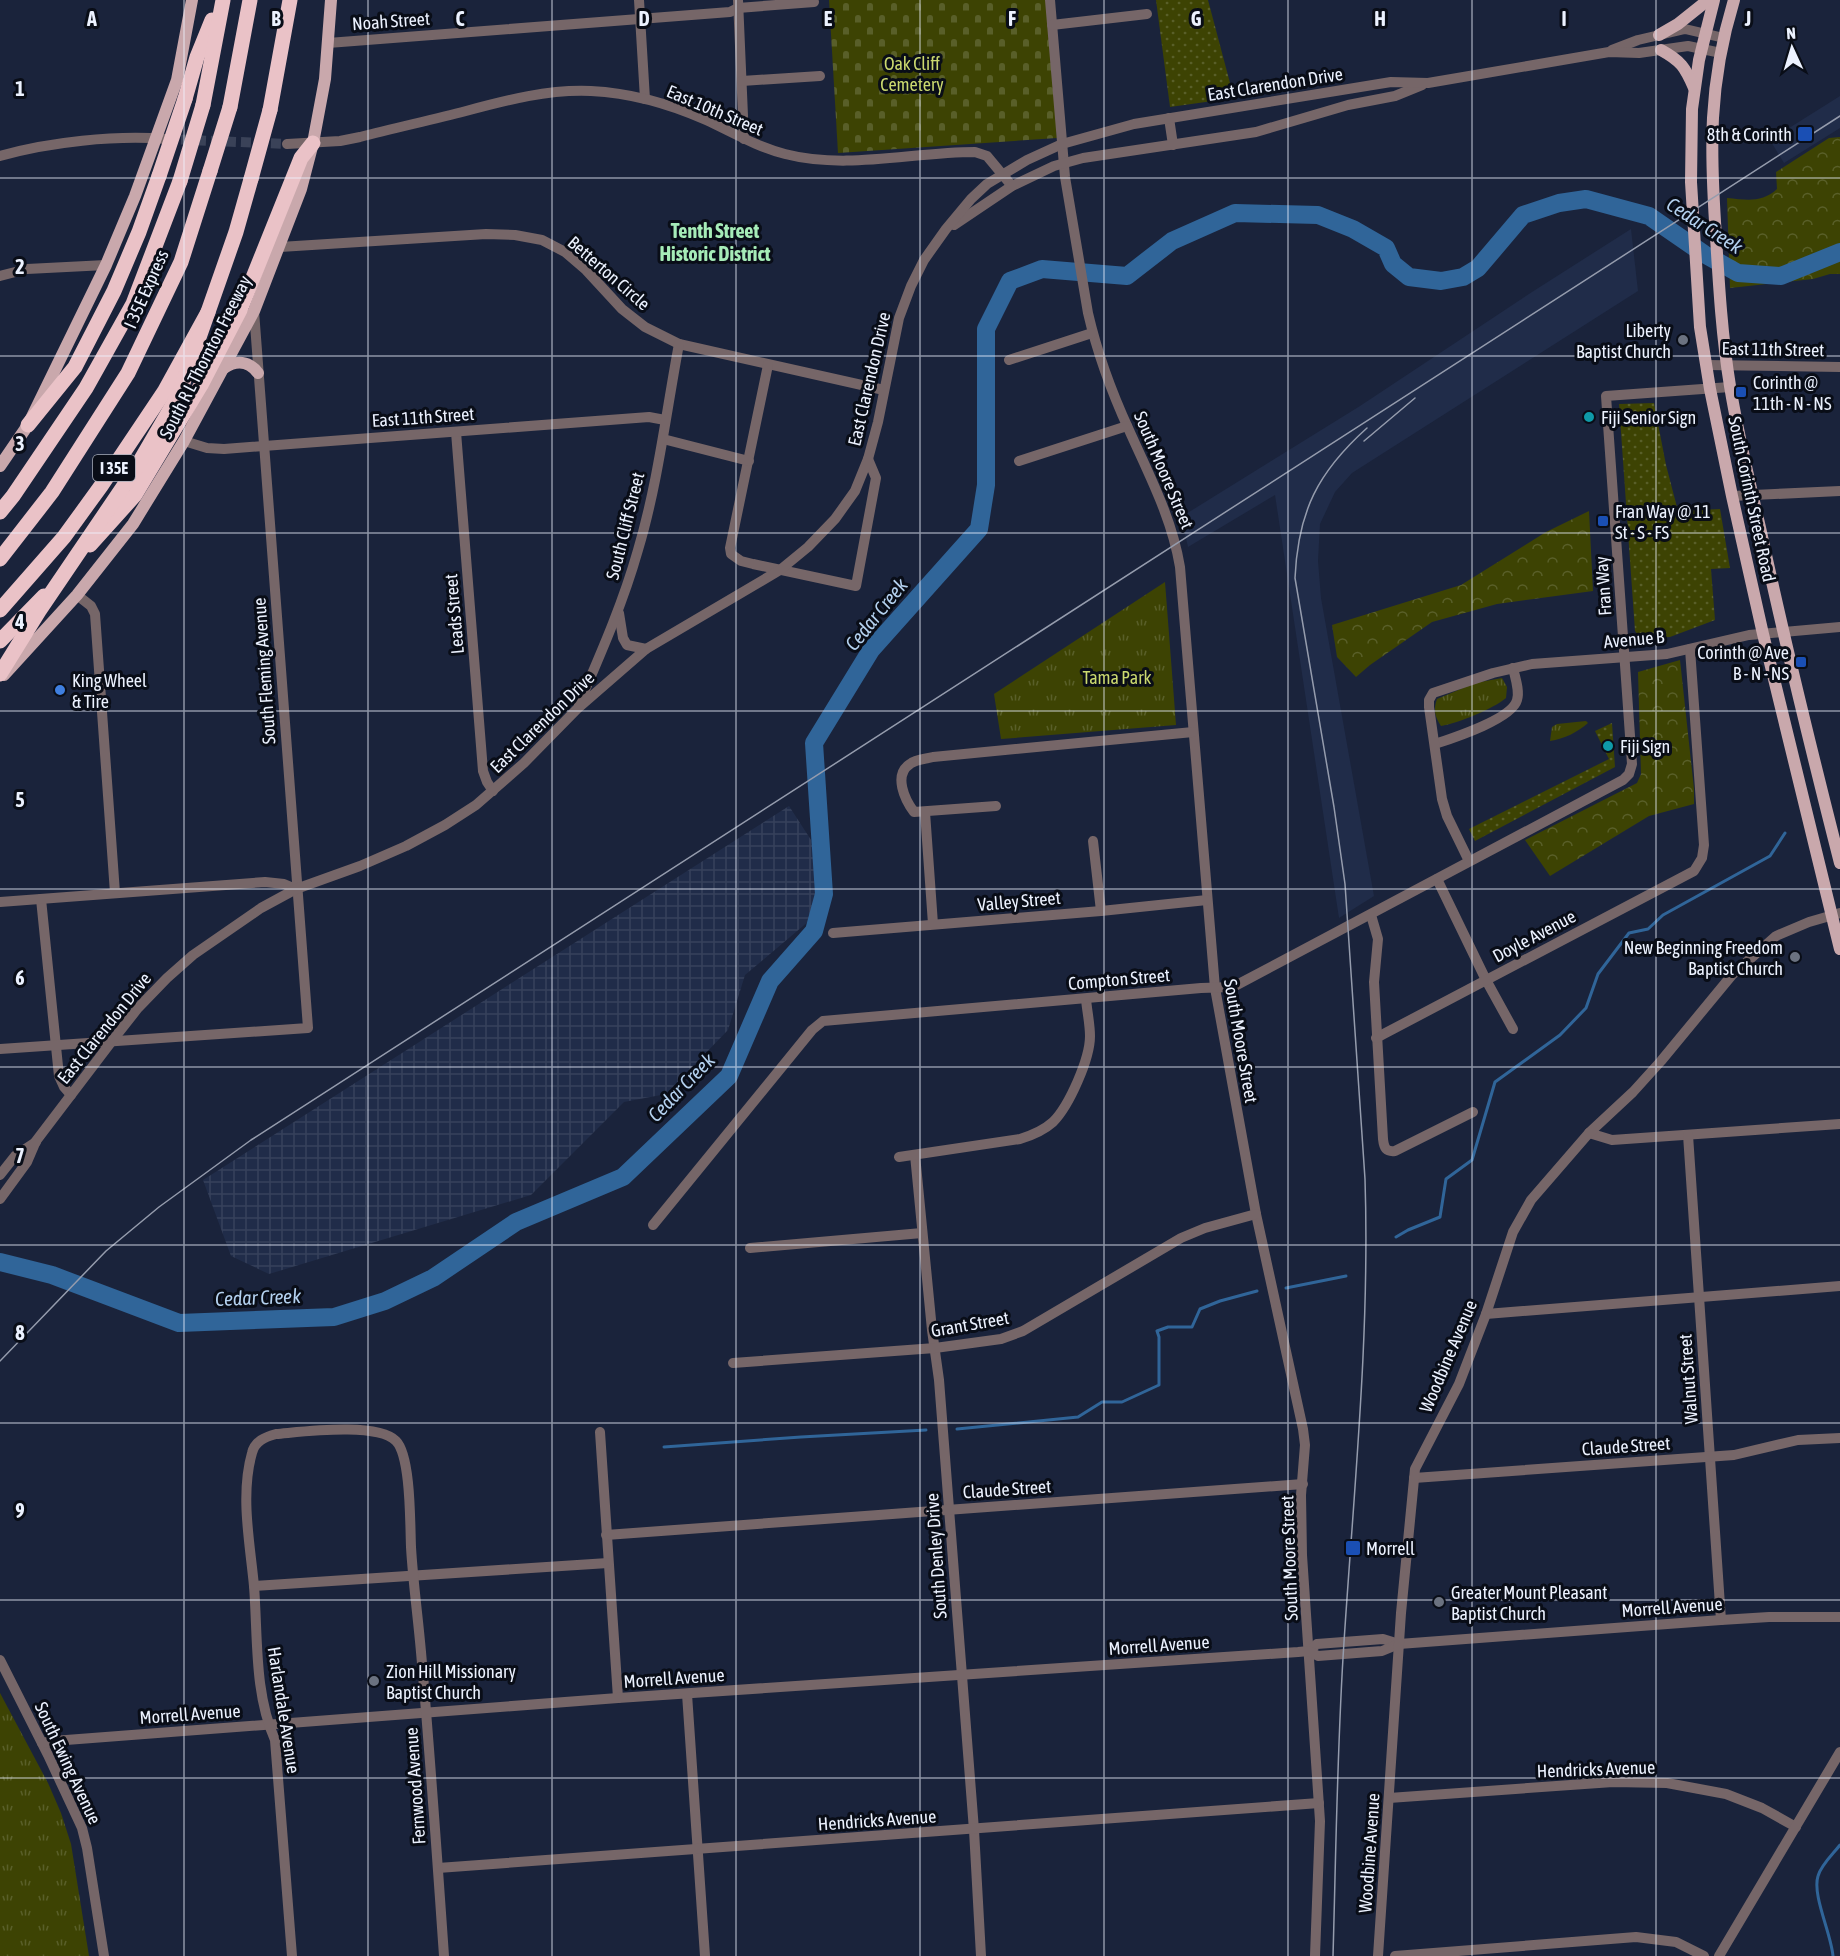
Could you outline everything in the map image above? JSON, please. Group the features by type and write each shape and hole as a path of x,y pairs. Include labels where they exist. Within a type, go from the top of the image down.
{"highway":[{"path":"28,425 75,367 114,291 140,232 197,57 222,0"},
{"path":"0,512 86,388 133,303 180,181 203,105 222,0"},
{"name":"I 35E Express","path":"0,559 52,492 129,373 180,262 230,107 250,0"},
{"name":"South R L Thornton Freeway","path":"0,610 64,537 101,486 164,392 208,312 236,232 270,110 290,0"},
{"path":"0,641 135,495 201,385 240,310 301,158 313,143"},
{"path":"0,674 39,611 136,468 179,394 208,312"}],"main road":[{"path":"0,466 28,425 106,265 161,139 177,80 192,0"},
{"name":"South R L Thornton Freeway","path":"0,680 77,595 133,524 184,441 254,311 301,189 313,143 321,106 331,0"},
{"path":"1659,35 1678,24 1708,0"},
{"name":"South Corinth Street Road","path":"1714,0 1694,89 1691,182 1700,327 1710,389 1763,634 1812,836 1836,914 1840,949"},
{"name":"South Corinth Street Road","path":"1734,0 1715,85 1711,140 1719,293 1727,365 1783,632 1840,863"},
{"path":"1661,50 1681,63 1694,89"},
{"path":"224,368 231,363 243,363 250,365 258,373"},
{"path":"1812,836 1832,831"}],"street":[{"path":"639,0 645,99"},
{"name":"South Moore Street","path":"1050,0 1064,163 1092,333 1127,426 1168,517 1176,543 1180,567 1215,988 1256,1214 1303,1429 1305,1467 1302,1536 1319,1803 1320,1847 1315,1956"},
{"name":"Noah Street","path":"328,43 730,12 738,4 814,2"},
{"path":"738,4 744,140"},
{"path":"1052,26 1147,14"},
{"name":"East Clarendon Drive","path":"1609,52 1638,39 1684,29 1724,38"},
{"name":"East Clarendon Drive","path":"0,1199 27,1161 36,1141 112,1041 166,978 193,955 261,908 296,889 360,866 406,846 445,825 493,791 577,709 646,649 780,570 808,547 835,519 855,492 868,459 899,318 924,260 971,199 1003,173 1062,144 1104,131 1169,117 1391,82 1428,83 1609,52 1639,53 1688,46 1721,53"},
{"path":"742,81 820,76"},
{"name":"East Clarendon Drive","path":"946,229 1012,186 1064,163 1083,158 1256,132 1348,105 1395,96 1428,83"},
{"name":"East 10th Street","path":"287,144 360,137 518,98 547,93 592,91 645,99 692,114 744,140 787,155 829,161 975,152 987,156 1012,186"},
{"path":"1169,117 1173,145"},
{"path":"0,156 17,151 105,139 161,139"},
{"name":"Betterton Circle","path":"280,247 486,234 514,235 542,240 565,252 586,270 622,309 645,327 679,344 884,390"},
{"path":"0,276 27,269 106,265"},
{"name":"South Fleming Avenue","path":"112,1041 308,1028 254,311"},
{"path":"1009,360 1092,333"},
{"name":"South Cliff Street","path":"577,709 619,612 639,547 663,439 679,344"},
{"path":"768,365 730,548 731,554 741,561 856,586 876,478 868,459"},
{"name":"East 11th Street","path":"1706,365 1840,367"},
{"path":"1710,389 1730,387"},
{"name":"Fran Way","path":"1629,774 1632,764 1606,396 1710,389"},
{"name":"East 11th Street","path":"184,441 216,449 649,417 665,420"},
{"path":"1019,461 1127,426"},
{"name":"Leads Street","path":"456,432 483,771 493,791"},
{"path":"663,439 749,461"},
{"path":"1732,496 1840,490"},
{"path":"77,595 91,606 95,614 115,892"},
{"path":"619,612 622,638 627,645 632,648 646,649"},
{"name":"Avenue B","path":"1435,744 1429,707 1429,700 1434,693 1513,668 1532,664 1668,654 1763,634 1840,627"},
{"name":"Doyle Avenue","path":"1376,1038 1694,871 1702,858 1704,845 1690,649"},
{"path":"1470,861 1446,816 1435,744 1458,737 1508,712 1515,705 1518,697 1513,668"},
{"path":"996,806 919,812 906,802 902,773 907,765 933,757 1193,732"},
{"name":"Compton Street","path":"653,1225 805,1039 823,1021 1233,987 1623,780 1629,774"},
{"path":"919,812 933,924"},
{"path":"1093,841 1101,911"},
{"path":"1437,879 1486,980 1513,1029"},
{"path":"0,902 265,882 284,884 296,889"},
{"path":"41,899 59,1076 71,1095"},
{"name":"Valley Street","path":"833,933 1207,900"},
{"name":"Woodbine Avenue","path":"1378,1956 1399,1644 1414,1478 1420,1456 1459,1384 1486,1314 1513,1232 1531,1200 1589,1133 1654,1069 1732,975 1776,936 1792,928 1836,914"},
{"path":"1371,915 1378,939 1374,982 1376,1038 1383,1139 1386,1149 1395,1152 1473,1112"},
{"path":"899,1157 1020,1139 1036,1134 1054,1121 1068,1100 1086,1058 1090,1038 1086,999"},
{"path":"0,1049 112,1041"},
{"path":"1589,1133 1612,1140 1840,1124"},
{"name":"Walnut Street","path":"1688,1135 1721,1620"},
{"name":"East Clarendon Drive","path":"0,1175 15,1156 36,1141"},
{"name":"South Denley Drive","path":"915,1155 949,1510 974,1830 981,1956"},
{"name":"Grant Street","path":"733,1363 935,1348 1001,1339 1023,1331 1181,1238 1205,1228 1256,1214"},
{"path":"750,1248 922,1233"},
{"path":"1486,1314 1840,1286"},
{"name":"Harlandale Avenue","path":"292,1956 275,1740 265,1713 258,1662 254,1586 247,1527 248,1481 252,1451 264,1437 276,1434 356,1429 379,1432 394,1438"},
{"path":"600,1432 618,1698"},
{"name":"Fernwood Avenue","path":"394,1438 402,1447 406,1465 444,1956"},
{"name":"Claude Street","path":"1414,1478 1734,1455 1798,1440 1840,1438"},
{"name":"Claude Street","path":"606,1536 1303,1484"},
{"path":"254,1586 608,1563"},
{"name":"Morrell Avenue","path":"42,1743 618,1698 1309,1651 1317,1644 1383,1639 1399,1644 1769,1617 1840,1617"},
{"name":"South Ewing Avenue","path":"0,1660 82,1828 89,1858 104,1956"},
{"path":"687,1694 705,1956"},
{"path":"1719,1956 1840,1752"},
{"name":"Hendricks Avenue","path":"1389,1798 1613,1782 1666,1783 1726,1794 1762,1808 1796,1827"},
{"name":"Hendricks Avenue","path":"438,1868 1319,1803"},
{"path":"1395,1956 1636,1937 1676,1942 1704,1956"}],"shaded area":[{"name":"8th & Corinth","path":"1840,96 1840,128 1784,163 1770,140"},
{"path":"1631,229 1638,291 1352,473 1335,492 1320,524 1318,561 1321,598 1374,896 1339,918 1275,495 1188,547 1181,517 1360,406"},
{"path":"789,806 813,843 816,915 745,975 728,1030 666,1094 624,1102 531,1195 269,1274 231,1256 203,1180"}],"green space":[{"name":"Oak Cliff Cemetery","path":"829,0 1048,0 1057,138 838,153"},
{"path":"1156,0 1208,0 1234,98 1170,107"},
{"path":"1840,137 1840,274 1730,288 1727,198 1754,200 1766,197 1777,189 1776,172 1829,138"},
{"path":"1654,403 1678,511 1720,509 1730,568 1711,569 1715,620 1670,637 1640,638 1635,631 1619,404"},
{"path":"1589,511 1593,591 1497,604 1432,622 1356,677 1337,657 1332,625 1461,585 1546,532"},
{"name":"Tama Park","path":"1165,582 1176,725 1001,739 994,694"},
{"path":"1680,660 1694,804 1649,816 1550,876 1525,840 1637,783 1641,774 1638,672"},
{"path":"1502,678 1507,687 1506,698 1475,715 1441,726 1435,713 1437,699 1475,683"},
{"path":"1586,721 1588,723 1575,732 1550,741 1552,727 1557,724"},
{"path":"1612,723 1615,767 1475,841 1469,829 1609,759 1595,731"},
{"path":"0,1693 48,1783 61,1813 71,1844 89,1956 0,1956"}],"waterway":[{"name":"Cedar Creek","path":"0,1262 52,1275 179,1323 334,1317 385,1301 433,1278 516,1222 623,1177 729,1076 770,981 814,931 824,894 814,743 871,650 979,529 986,485 986,329 1010,281 1042,269 1127,276 1172,241 1235,213 1318,215 1353,229 1386,248 1393,264 1409,277 1441,281 1463,277 1478,268 1523,215 1559,203 1586,199 1649,216 1704,254 1738,273 1781,276 1840,252"},
{"path":"1396,1237 1440,1217 1446,1179 1472,1160 1495,1082 1560,1035 1586,1008 1598,974 1629,933 1648,929 1663,915 1770,856 1785,833"},
{"path":"1286,1288 1346,1276"},
{"path":"957,1429 1078,1417 1102,1402 1122,1402 1159,1385 1157,1331 1168,1327 1192,1327 1200,1309 1257,1291"},
{"path":"664,1447 926,1430"},
{"path":"1833,1956 1817,1884 1822,1868 1840,1845"}],"tunnel":[{"path":"166,139 287,144"}],"tram line":[{"path":"0,1361 106,1251 159,1207 251,1140 1840,116"},
{"path":"1364,441 1415,398"},
{"path":"1333,1956 1338,1760 1363,1353 1365,1179 1345,884 1295,578 1301,532 1314,494 1323,477 1350,444 1367,428"}],"place":[{"name":"8th & Corinth","path":"1805,134"},
{"name":"Liberty Baptist Church","path":"1683,340"},
{"name":"Corinth @ 11th - N - NS","path":"1741,392"},
{"name":"Fiji Senior Sign","path":"1589,417"},
{"name":"Fran Way @ 11 St - S - FS","path":"1603,521"},
{"name":"Corinth @ Ave B - N - NS","path":"1801,662"},
{"name":"King Wheel & Tire","path":"60,690"},
{"name":"Fiji Sign","path":"1608,746"},
{"name":"New Beginning Freedom Baptist Church","path":"1795,957"},
{"name":"Morrell","path":"1353,1548"},
{"name":"Greater Mount Pleasant Baptist Church","path":"1439,1602"},
{"name":"Zion Hill Missionary Baptist Church","path":"374,1681"}],"district":[{"name":"Tenth Street Historic District","path":"715,242"}]}
